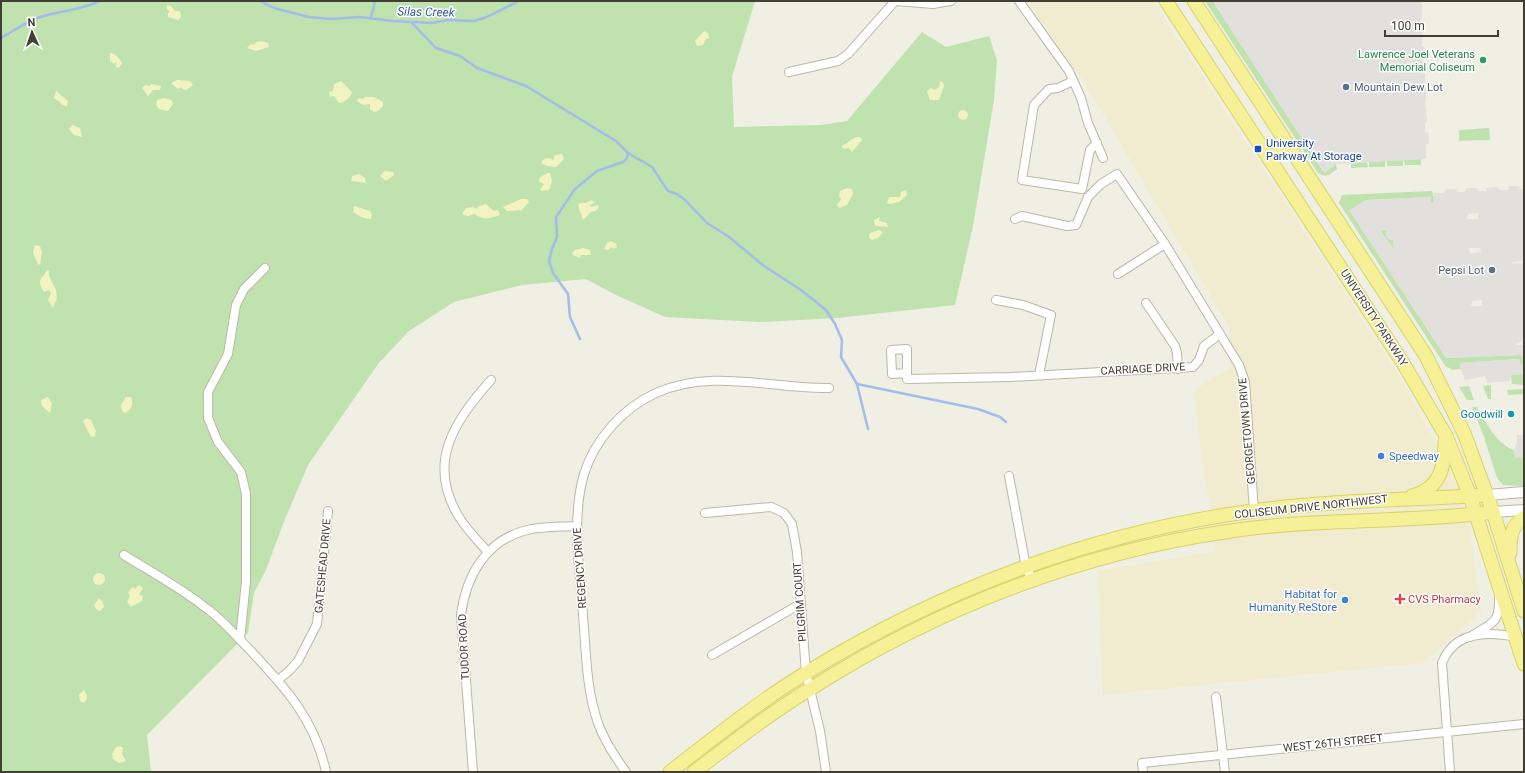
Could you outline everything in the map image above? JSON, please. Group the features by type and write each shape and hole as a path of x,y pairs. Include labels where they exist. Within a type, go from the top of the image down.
{"main road":[{"name":"UNIVERSITY PARKWAY","path":"1166,1 1394,349 1446,436 1470,496 1500,584 1524,664"},
{"name":"UNIVERSITY PARKWAY","path":"1194,1 1426,356 1464,433 1487,494 1524,611"},
{"path":"1269,159 1288,146"},
{"path":"1394,349 1413,336"},
{"path":"1404,498 1420,494 1439,476 1445,463 1446,436"},
{"name":"COLISEUM DRIVE NORTHWEST","path":"670,772 741,716 806,673 875,633 964,590 1080,548 1141,532 1254,511 1404,498 1487,494"},
{"path":"1366,501 1366,520"},
{"name":"COLISEUM DRIVE NORTHWEST","path":"694,772 750,729 810,688 883,646 970,605 1032,580 1085,563 1145,547 1232,530 1325,521 1493,512"},
{"path":"1510,569 1510,537 1517,522 1524,518"}],"street":[{"path":"789,72 838,61 848,54 896,1 933,4 951,1"},
{"path":"1019,1 1069,71 1081,98 1103,158"},
{"path":"1073,81 1058,88 1049,88 1034,105 1022,180 1082,190 1090,150 1097,143"},
{"path":"1015,219 1022,216 1067,226 1076,225 1088,197 1101,184 1116,174 1165,244 1220,334"},
{"path":"1118,274 1165,244"},
{"path":"240,640 246,582 246,494 241,472 218,442 208,418 208,392 228,354 236,305 244,289 265,268"},
{"path":"996,300 1024,305 1051,315 1040,375"},
{"path":"1146,303 1175,346 1178,369"},
{"name":"CARRIAGE DRIVE","path":"907,376 1040,375 1178,369 1193,367 1199,360 1204,346 1220,334"},
{"name":"GEORGETOWN DRIVE","path":"1220,334 1239,365 1245,382 1254,511"},
{"name":"REGENCY DRIVE","path":"626,772 605,740 597,722 588,672 576,526 584,474 595,449 616,422 640,402 655,393 684,383 715,379 798,387 829,388"},
{"path":"488,552 468,529 453,506 447,486 445,472 449,441 452,431 473,400 491,380"},
{"path":"1009,476 1026,567 1032,580"},
{"path":"1487,494 1524,492"},
{"name":"PILGRIM COURT","path":"705,513 771,507 784,513 789,518 794,531 806,673 820,731 826,772"},
{"path":"1493,512 1524,510"},
{"name":"GATESHEAD DRIVE","path":"278,680 289,672 298,661 317,624 328,511"},
{"path":"1229,515 1232,530"},
{"name":"TUDOR ROAD","path":"473,772 461,615 464,594 473,572 488,552 506,538 518,533 546,528 576,526"},
{"path":"124,555 206,608 221,621 278,680 308,719 322,752 326,772"},
{"path":"1450,772 1442,663 1447,651 1453,644 1470,637 1488,626 1498,617 1500,584"},
{"path":"712,655 800,604"},
{"path":"1470,637 1497,633 1516,637"},
{"path":"1216,697 1225,772"},
{"name":"WEST 26TH STREET","path":"1143,772 1142,763 1524,724"}],"shaded area":[{"path":"1,1 755,1 732,77 734,127 821,125 847,121 922,32 946,47 989,36 997,60 994,100 973,226 955,305 837,318 760,322 665,317 616,295 586,279 522,285 454,302 409,331 378,364 308,465 283,524 266,570 254,593 248,633 147,735 151,772 1,772"},
{"path":"1026,1 1153,1 1399,375 1459,486 1471,538 1481,612 1423,663 1103,695 1098,571 1215,551 1213,521 1202,462 1194,390 1230,368 1230,329 1084,82"},
{"path":"1205,1 1214,1 1324,173 1336,164 1337,169 1326,176 1318,173"},
{"name":"Mountain Dew Lot","path":"1420,1 1422,5 1421,25 1423,26 1422,46 1424,47 1424,88 1426,89 1425,101 1427,121 1425,123 1425,132 1428,133 1429,143 1426,145 1426,159 1336,164 1324,173 1213,2"},
{"path":"1489,128 1490,140 1459,141 1459,130"},
{"path":"1421,159 1421,165 1405,165 1404,160"},
{"path":"1403,160 1403,166 1387,166 1387,161"},
{"path":"1385,161 1385,167 1369,167 1369,162"},
{"path":"1367,162 1368,167 1351,168 1351,163"},
{"name":"Pepsi Lot","path":"1509,186 1519,186 1520,189 1524,189 1524,261 1512,262 1513,264 1524,263 1524,341 1516,343 1517,345 1524,345 1524,355 1446,358 1349,210 1366,200 1431,197 1431,202 1433,203 1434,193 1444,193 1446,189 1456,189 1457,192 1465,192 1467,188 1476,188 1478,191 1487,191 1487,188 1497,187 1499,190 1508,190","holes":["1478,213 1478,219 1467,219 1468,214","1382,230 1386,231 1387,239 1393,240 1394,249 1381,232","1469,248 1480,248 1481,252 1470,253","1460,267 1460,272 1449,272 1449,268","1482,300 1482,306 1471,306 1472,301"]},
{"path":"1432,191 1435,202 1433,203 1431,202 1431,197 1366,200 1350,211 1446,358 1520,355 1524,356 1523,365 1520,364 1519,359 1460,363 1461,369 1451,370 1450,368 1446,367 1339,203 1342,195"},
{"path":"1382,230 1386,230 1387,238 1393,240 1394,249 1381,232"},
{"path":"1519,359 1520,364 1524,363 1524,374 1511,375 1510,381 1487,383 1485,376 1465,380 1460,363"},
{"path":"1524,374 1524,385 1512,384 1511,375"},
{"path":"1491,385 1491,399 1488,399 1483,386"},
{"path":"1469,386 1474,400 1467,400 1459,387"},
{"path":"1524,389 1524,394 1508,395 1507,390"},
{"path":"1472,407 1477,407 1497,438 1502,443 1514,450 1515,457 1524,457 1524,486 1503,485 1497,478 1483,434"},
{"path":"1517,435 1524,435 1524,457 1515,458 1514,450 1517,442"}],"sand":[{"path":"167,5 171,6 175,11 180,11 181,17 178,20 168,17 168,13 170,12 167,9"},
{"path":"704,31 708,33 709,38 705,40 703,45 697,46 695,41"},
{"path":"261,41 268,43 269,47 256,51 247,48 251,44 254,45 256,42"},
{"path":"110,53 116,55 120,60 122,64 118,68 116,67 116,62 114,64 110,61"},
{"path":"177,80 190,81 193,85 186,90 182,89 181,87 178,89 171,83"},
{"path":"341,81 352,92 347,99 339,103 334,96 330,97 329,92 333,91 334,84"},
{"path":"940,82 943,82 944,86 939,100 930,100 927,91 931,88 935,90 939,87"},
{"path":"151,84 161,86 160,90 153,90 148,96 142,88 145,85 150,86"},
{"path":"56,91 68,101 67,106 62,105 54,98"},
{"path":"365,97 374,97 383,102 383,106 378,111 374,112 370,109 370,104 363,105 357,101 358,98 363,99"},
{"path":"164,98 171,100 173,104 168,111 159,109 156,105 157,100"},
{"path":"961,110 965,110 967,111 967,119 961,120 958,117 958,113"},
{"path":"72,125 80,128 82,137 74,135 69,129"},
{"path":"856,137 860,137 862,140 852,152 849,148 843,149 842,146"},
{"path":"562,154 564,159 556,167 547,166 541,163 544,159 549,158 553,160 555,155"},
{"path":"385,171 393,172 394,175 386,181 380,176"},
{"path":"550,173 552,181 549,190 541,191 540,190 544,184 539,182 540,177"},
{"path":"359,174 365,178 366,183 351,181 352,176"},
{"path":"847,188 852,189 853,194 847,205 839,208 837,205 841,199 839,196 840,191"},
{"path":"906,190 907,195 899,202 890,204 887,203 889,197 900,197 901,192"},
{"path":"521,199 527,199 529,202 521,211 507,211 503,207"},
{"path":"591,200 595,202 590,205 591,207 598,205 599,207 596,211 591,212 583,220 578,205"},
{"path":"486,204 494,211 498,210 500,215 490,218 481,218 475,214 468,216 462,214 466,208 473,207 476,209 479,206"},
{"path":"354,206 370,211 372,215 371,219 363,218 353,212"},
{"path":"880,217 879,221 887,223 888,227 875,226 874,220"},
{"path":"879,230 883,232 878,238 872,240 869,238 870,233"},
{"path":"611,241 616,244 617,247 614,249 612,247 608,250 604,249 607,243"},
{"path":"35,245 40,246 42,253 40,264 38,265 33,252"},
{"path":"583,248 590,250 591,255 581,255 580,258 573,255 572,253 575,250"},
{"path":"47,270 49,271 49,276 56,290 57,298 53,308 48,300 51,293 49,290 44,292 40,284 41,278"},
{"path":"48,397 52,403 50,413 42,406 41,400"},
{"path":"126,397 131,397 132,404 129,410 125,413 122,411 121,405"},
{"path":"86,418 91,420 96,431 95,436 91,437 83,421"},
{"path":"97,573 101,573 105,579 101,585 97,585 93,581 93,577"},
{"path":"139,585 143,588 139,595 143,596 142,601 131,607 127,602 130,596 128,592 133,587 135,589"},
{"path":"99,598 104,607 100,611 96,609 94,605"},
{"path":"84,690 87,696 86,701 83,703 80,701 79,695"},
{"path":"120,746 123,748 122,754 126,761 119,763 113,759 112,754 116,747"}],"waterway":[{"name":"Silas Creek","path":"1,38 24,24 40,17 100,1"},
{"name":"Silas Creek","path":"260,1 274,8 309,17 331,19 359,17 393,21 432,23 448,20 474,21 487,17 519,1"},
{"path":"371,18 375,1"},
{"path":"412,23 436,48 460,56 477,68 526,86 616,141 628,153 652,167 668,191 677,194 685,200 707,223 729,237 764,266 801,290 826,310 835,324 842,340 841,357 857,384 868,429"},
{"path":"580,339 570,317 568,294 553,273 549,261 557,237 556,217 575,189 597,171 623,162 627,158 628,153"},
{"path":"857,384 978,409 1000,417 1006,422"}],"place":[{"name":"Lawrence Joel Veterans Memorial Coliseum","path":"1483,60"},
{"name":"Mountain Dew Lot","path":"1346,87"},
{"name":"University Parkway At Storage","path":"1258,149"},
{"name":"Pepsi Lot","path":"1492,270"},
{"name":"Goodwill","path":"1511,414"},
{"name":"Speedway","path":"1381,456"},
{"name":"CVS Pharmacy","path":"1400,599"},
{"name":"Habitat for Humanity ReStore","path":"1345,600"}]}
